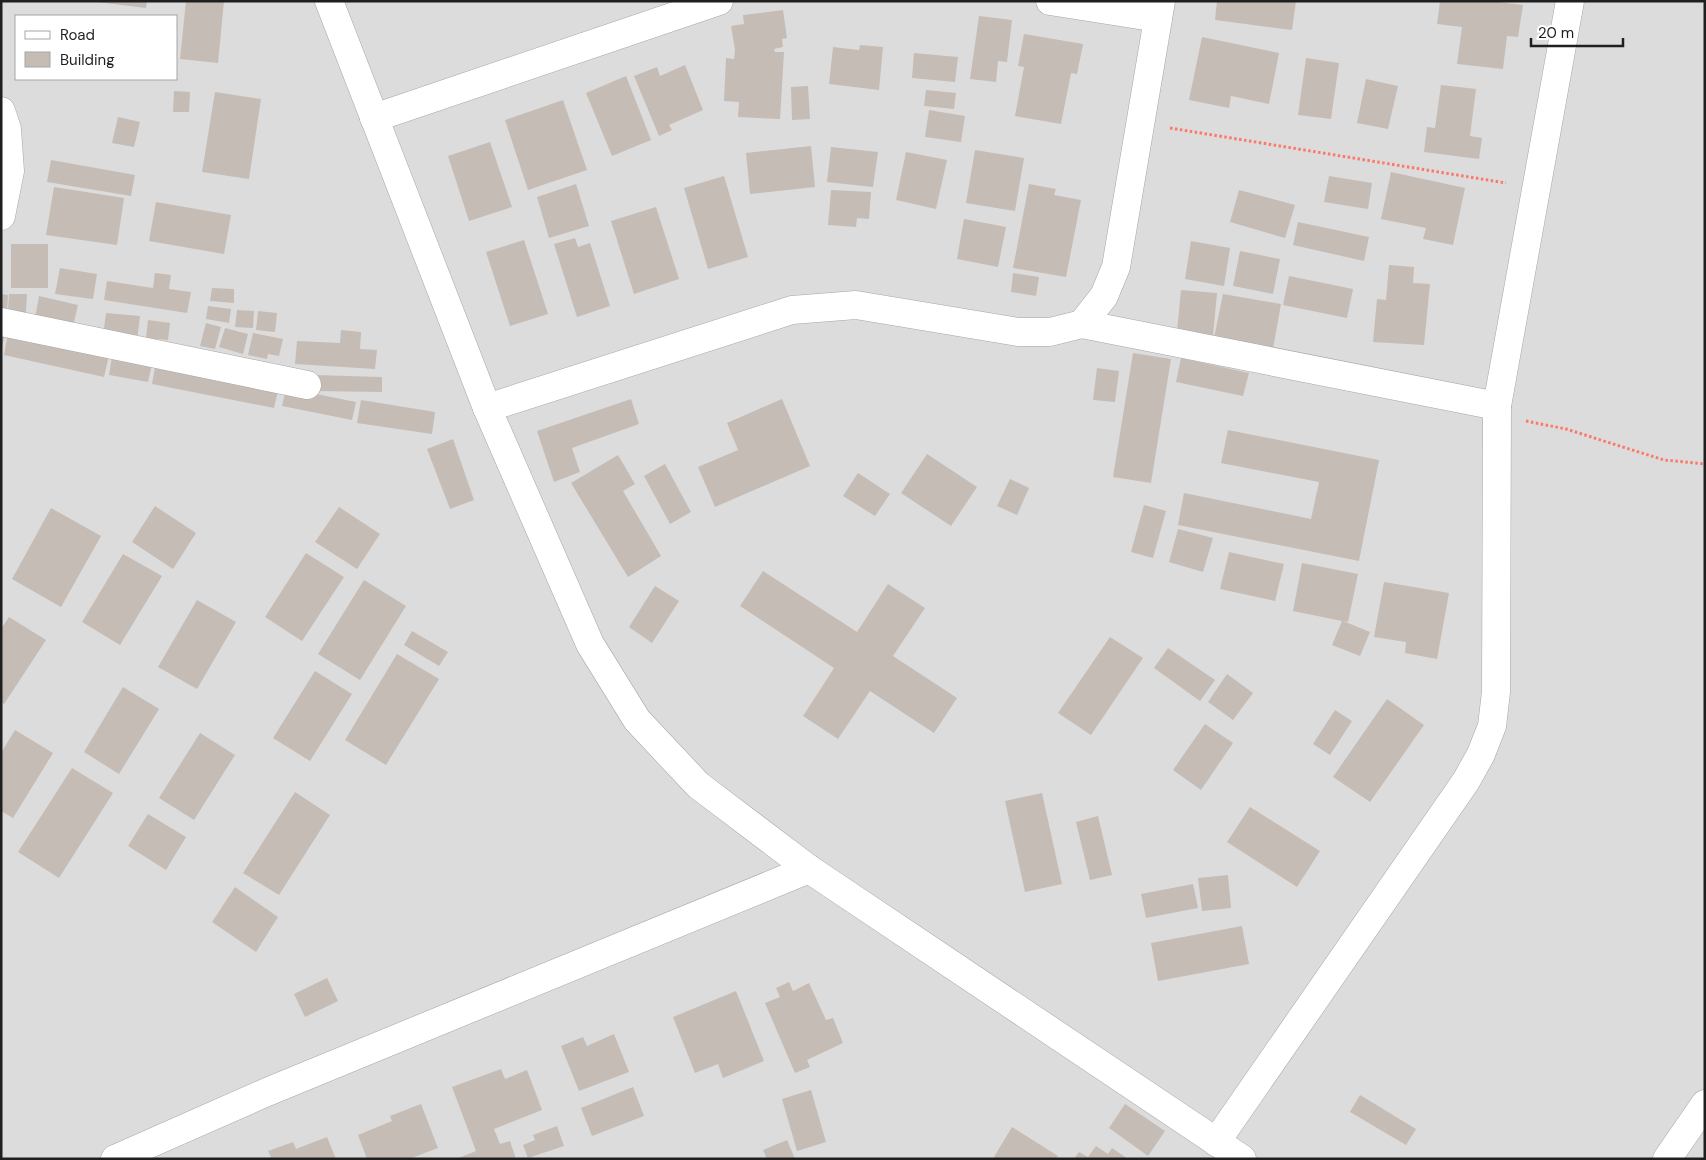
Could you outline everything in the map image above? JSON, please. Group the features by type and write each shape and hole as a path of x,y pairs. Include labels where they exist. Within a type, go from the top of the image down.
{"street":[{"path":"329,1 487,408 590,644 637,720 698,785 809,869 1242,1159"},
{"path":"374,118 719,1"},
{"path":"1050,1 1160,10 1116,267 1104,296 1082,324"},
{"path":"1216,1142 1466,781 1481,754 1492,726 1496,692 1497,411 1570,1"},
{"path":"1,111 7,129 10,171 1,216"},
{"path":"487,408 792,310 856,305 1018,332 1050,332 1082,324 1497,411"},
{"path":"1,322 307,385"},
{"path":"114,1159 267,1092 809,869"},
{"path":"1668,1159 1705,1104"}],"path":[{"path":"1140,123 1537,188"},
{"path":"1497,411 1566,429 1664,460 1705,464"}],"shaded area":[{"path":"1,1 1705,1 1705,1159 1,1159"}],"building":[{"path":"97,1 147,1 146,8"},
{"path":"186,1 224,1 218,63 180,59"},
{"path":"1217,1 1296,1 1292,30 1215,20"},
{"path":"1440,1 1490,1 1523,5 1518,37 1507,36 1503,69 1457,64 1462,27 1437,24"},
{"path":"783,10 787,38 782,39 783,47 774,49 775,52 784,52 780,119 738,117 739,102 724,101 726,58 734,59 735,50 731,26 744,24 743,15"},
{"path":"979,16 1012,20 1007,62 998,61 996,82 970,79"},
{"path":"1024,34 1083,44 1077,74 1071,73 1061,124 1015,116 1024,67 1018,66"},
{"path":"1202,37 1279,53 1269,104 1231,96 1229,108 1189,100"},
{"path":"860,45 883,47 879,90 829,84 833,47 859,50"},
{"path":"914,53 958,57 955,82 912,78"},
{"path":"1306,58 1339,63 1331,119 1298,115"},
{"path":"685,65 703,110 669,125 672,130 659,136 634,76 657,67 660,76"},
{"path":"626,76 651,140 612,156 586,93"},
{"path":"1366,79 1398,86 1388,129 1357,123"},
{"path":"1441,85 1476,89 1470,136 1482,138 1479,159 1424,152 1427,127 1435,128"},
{"path":"808,86 810,119 792,120 791,87"},
{"path":"926,90 956,93 954,109 924,106"},
{"path":"174,91 190,92 189,112 173,112"},
{"path":"215,92 261,99 249,179 202,172"},
{"path":"563,100 587,170 528,190 505,120"},
{"path":"929,110 965,116 961,142 925,137"},
{"path":"118,117 140,122 134,147 112,143"},
{"path":"490,142 512,207 469,221 448,156"},
{"path":"811,146 815,187 750,194 746,153"},
{"path":"831,147 878,152 873,187 827,182"},
{"path":"975,150 1024,158 1015,211 966,203"},
{"path":"906,152 947,160 936,209 896,200"},
{"path":"51,160 135,175 131,196 47,182"},
{"path":"1391,172 1465,188 1453,245 1423,239 1426,228 1381,219"},
{"path":"724,176 748,257 708,269 684,188"},
{"path":"1329,176 1372,183 1368,209 1324,202"},
{"path":"576,184 589,226 549,238 537,197"},
{"path":"1029,184 1056,189 1054,195 1081,200 1066,277 1013,268"},
{"path":"54,187 124,198 117,245 46,235"},
{"path":"831,190 871,192 869,219 857,218 856,227 828,225"},
{"path":"1239,190 1295,205 1285,238 1230,222"},
{"path":"156,202 231,215 224,254 149,241"},
{"path":"656,207 679,279 634,294 611,221"},
{"path":"964,219 1006,227 998,267 957,259"},
{"path":"1298,222 1369,237 1364,261 1293,245"},
{"path":"575,238 578,247 590,243 610,306 577,317 554,244"},
{"path":"524,240 548,314 510,326 486,252"},
{"path":"1191,241 1230,248 1224,286 1185,279"},
{"path":"11,244 48,244 48,288 11,288"},
{"path":"1240,251 1280,259 1273,294 1233,286"},
{"path":"1389,265 1414,267 1413,283 1430,284 1424,345 1373,342 1377,299 1386,300"},
{"path":"60,268 97,274 93,299 55,294"},
{"path":"155,273 171,275 169,289 191,292 187,313 104,300 107,281 153,288"},
{"path":"1013,273 1039,277 1036,296 1011,292"},
{"path":"1289,276 1353,289 1347,318 1283,305"},
{"path":"212,288 234,289 234,303 210,301"},
{"path":"1181,290 1217,293 1213,336 1177,332"},
{"path":"1,294 8,295 7,313 1,313"},
{"path":"9,294 27,294 26,312 8,312"},
{"path":"1223,294 1281,304 1273,349 1214,338"},
{"path":"39,296 78,305 73,326 35,318"},
{"path":"208,306 231,309 229,323 206,319"},
{"path":"237,310 254,311 253,328 235,327"},
{"path":"258,311 277,313 275,332 256,330"},
{"path":"106,313 140,316 137,340 103,336"},
{"path":"148,320 170,323 168,340 146,338"},
{"path":"206,323 221,327 215,349 200,346"},
{"path":"225,328 248,334 243,354 219,347"},
{"path":"341,330 361,332 360,349 377,350 375,369 295,364 297,341 340,343"},
{"path":"1,332 5,333 2,348 1,348"},
{"path":"8,333 109,355 104,377 4,355"},
{"path":"253,333 283,339 279,356 268,354 267,359 248,355"},
{"path":"1133,353 1171,359 1151,483 1113,477"},
{"path":"112,357 152,364 148,382 109,375"},
{"path":"1181,358 1249,373 1243,396 1176,382"},
{"path":"156,362 279,386 274,408 152,384"},
{"path":"1097,368 1119,371 1115,402 1093,400"},
{"path":"314,375 382,377 382,392 314,391"},
{"path":"286,388 356,402 352,420 282,406"},
{"path":"631,399 639,424 572,448 580,472 554,482 537,431"},
{"path":"782,399 810,466 715,507 698,467 738,450 727,423"},
{"path":"361,400 435,412 432,434 357,423"},
{"path":"1228,430 1379,460 1359,561 1178,525 1184,493 1311,519 1319,482 1221,463"},
{"path":"453,439 474,500 450,509 427,449"},
{"path":"927,454 977,487 951,526 901,493"},
{"path":"618,455 635,484 623,491 661,556 628,577 571,483"},
{"path":"665,464 691,512 670,524 644,476"},
{"path":"858,473 890,494 875,516 843,496"},
{"path":"1010,479 1029,488 1017,515 997,506"},
{"path":"1144,505 1166,511 1153,558 1131,552"},
{"path":"155,506 196,533 173,569 132,542"},
{"path":"339,507 380,534 357,569 315,542"},
{"path":"51,508 101,536 61,607 12,579"},
{"path":"1178,529 1213,538 1203,572 1169,562"},
{"path":"1229,552 1284,564 1275,601 1220,589"},
{"path":"306,553 344,577 302,641 265,617"},
{"path":"123,554 162,576 120,645 82,622"},
{"path":"1302,563 1358,574 1348,622 1343,621 1370,632 1360,656 1332,645 1342,621 1293,611"},
{"path":"763,571 857,632 888,584 925,608 893,656 957,698 934,733 870,691 838,739 803,716 834,668 740,606"},
{"path":"364,580 406,606 360,680 318,654"},
{"path":"1384,582 1449,593 1437,659 1405,653 1406,642 1374,637"},
{"path":"655,586 679,601 652,643 629,627"},
{"path":"197,600 236,622 197,689 158,667"},
{"path":"9,617 46,640 4,704 1,702 1,629"},
{"path":"412,631 448,652 439,666 404,645"},
{"path":"1110,637 1143,658 1091,735 1058,713"},
{"path":"1168,648 1215,680 1200,701 1154,668"},
{"path":"397,654 439,679 386,765 345,740"},
{"path":"315,671 352,694 310,761 273,738"},
{"path":"1227,674 1253,693 1233,720 1208,702"},
{"path":"123,687 159,709 119,774 84,752"},
{"path":"1387,699 1424,725 1370,802 1333,777"},
{"path":"1335,710 1352,721 1330,755 1313,744"},
{"path":"1205,724 1233,743 1201,790 1173,770"},
{"path":"15,730 53,753 13,818 1,811 1,753"},
{"path":"200,733 235,755 194,820 159,798"},
{"path":"72,768 113,793 59,878 18,852"},
{"path":"295,792 330,815 279,895 243,873"},
{"path":"1042,793 1062,884 1025,892 1005,801"},
{"path":"1250,807 1320,851 1297,887 1227,842"},
{"path":"148,814 186,837 166,870 128,846"},
{"path":"1098,816 1112,875 1090,880 1076,822"},
{"path":"1228,875 1231,908 1202,911 1198,878"},
{"path":"1193,884 1198,908 1146,918 1141,894"},
{"path":"235,887 278,917 256,952 212,922"},
{"path":"1242,926 1249,964 1158,981 1151,943"},
{"path":"327,978 338,1001 305,1017 294,994"},
{"path":"789,982 793,991 809,983 826,1020 833,1018 843,1043 807,1060 810,1067 795,1073 765,1003 780,997 776,988"},
{"path":"736,991 764,1061 723,1078 718,1064 695,1073 673,1017"},
{"path":"614,1034 629,1072 579,1091 561,1046 583,1037 587,1046"},
{"path":"501,1069 505,1079 527,1070 542,1110 494,1129 500,1144 510,1141 516,1159 456,1159 476,1151 452,1087"},
{"path":"633,1087 644,1116 592,1136 581,1108"},
{"path":"811,1090 826,1142 797,1151 782,1099"},
{"path":"1360,1095 1416,1129 1406,1145 1350,1112"},
{"path":"421,1104 438,1148 409,1159 367,1159 358,1135 392,1121 390,1116"},
{"path":"1125,1104 1165,1131 1148,1156 1109,1128"},
{"path":"557,1126 564,1146 528,1158 523,1145 535,1140 533,1135"},
{"path":"1012,1127 1058,1156 1056,1159 996,1159 994,1157"},
{"path":"327,1137 336,1159 266,1159 271,1157 268,1151 293,1142 296,1149"},
{"path":"787,1140 795,1159 767,1159 763,1150"},
{"path":"1096,1146 1108,1154 1112,1148 1128,1159 1074,1159 1079,1152 1088,1157"}]}
